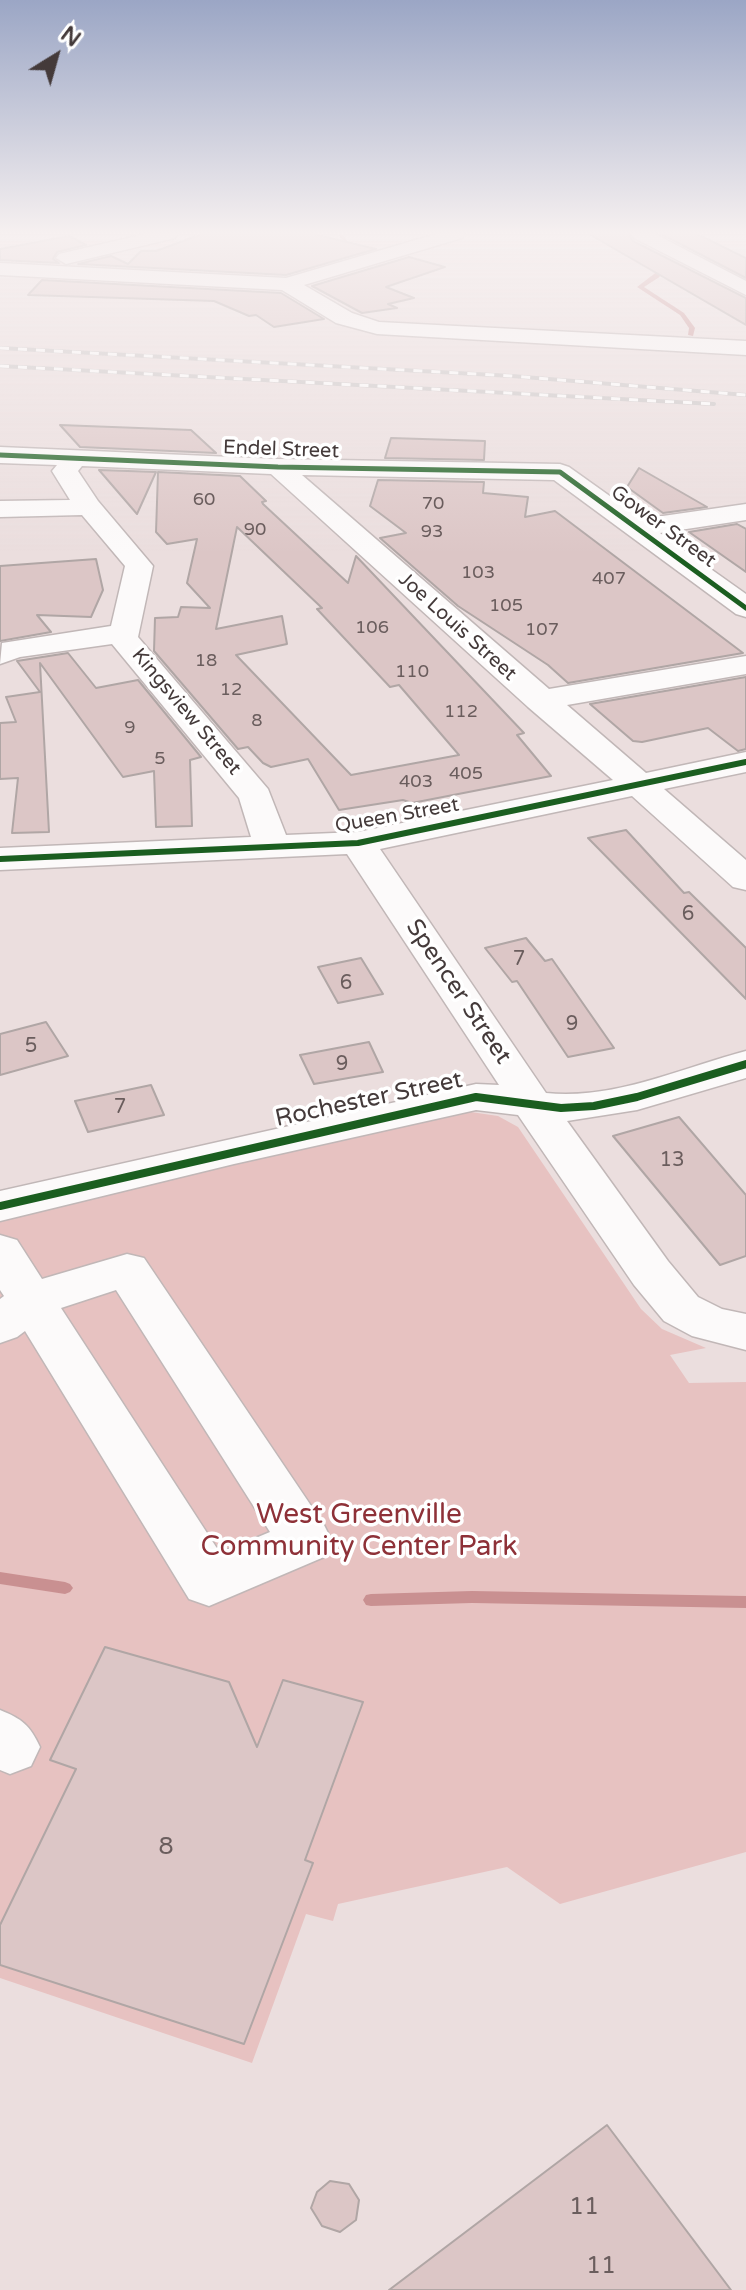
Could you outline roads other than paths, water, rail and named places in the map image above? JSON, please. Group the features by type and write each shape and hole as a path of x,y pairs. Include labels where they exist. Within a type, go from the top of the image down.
{"street":[{"path":"614,341 746,348"},
{"name":"Endel Street","path":"0,455 278,467 560,472"},
{"name":"Kingsview Street","path":"75,458 65,471 74,489 139,566 123,638 170,690 256,796 272,847"},
{"name":"Joe Louis Street","path":"278,467 539,700 639,783 746,879"},
{"name":"Gower Street","path":"560,472 746,608"},
{"path":"0,509 91,507"},
{"path":"637,528 746,512"},
{"path":"0,655 13,649 123,633"},
{"path":"539,700 746,665"},
{"name":"Queen Street","path":"0,859 358,843 746,762"},
{"name":"Spencer Street","path":"358,843 531,1102 651,1273 681,1309 728,1328"},
{"name":"Rochester Street","path":"0,1206 476,1097 504,1097 569,1108 599,1106 746,1064"},
{"path":"0,1251 15,1313 209,1583 305,1541 127,1270 15,1313"}],"waterway":[{"path":"0,1578 65,1588"},
{"path":"371,1600 472,1597 746,1602"}],"railway":[{"path":"0,348 512,376 746,395"},
{"path":"0,366 714,404"}],"park label":[{"name":"West Greenville Community Center Park","path":"359,1532"}]}
